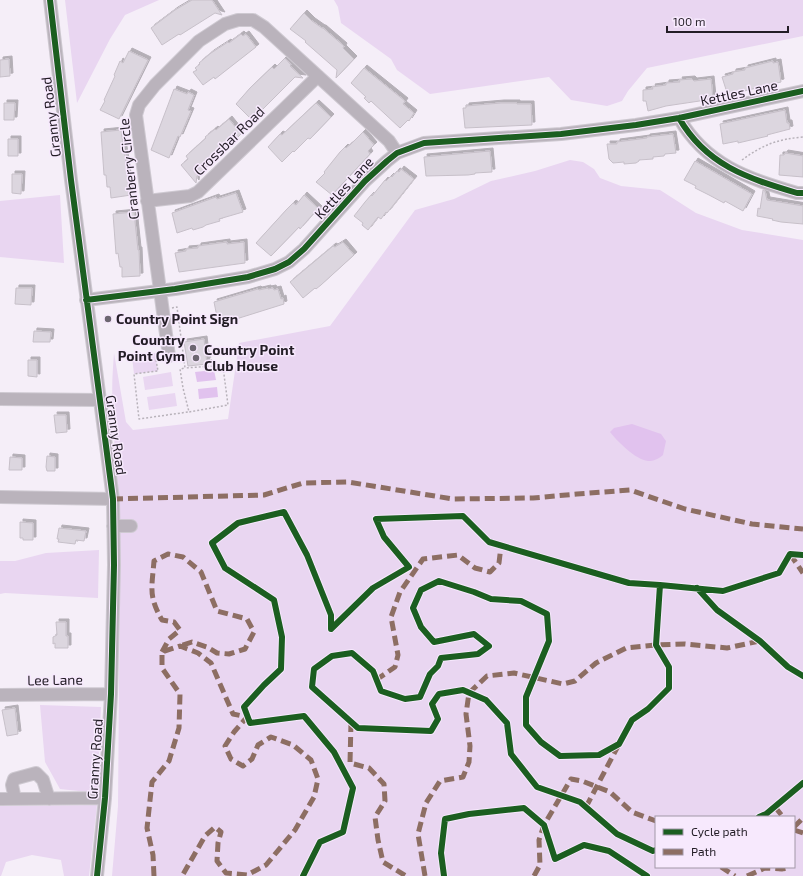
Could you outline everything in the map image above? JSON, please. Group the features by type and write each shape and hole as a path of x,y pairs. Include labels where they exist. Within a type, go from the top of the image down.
{"street":[{"name":"Granny Road","path":"50,0 86,300 113,499 114,565 111,694 105,798 97,876"},
{"name":"Cranberry Circle","path":"169,356 136,115 139,105 155,85 199,41 225,24 238,20 253,20 264,27 389,141 397,153"},
{"name":"Crossbar Road","path":"147,202 190,196 198,192 318,76"},
{"name":"Kettles Lane","path":"86,300 248,277 275,269 289,262 304,250 365,181 397,153 424,143 561,134 680,118 803,91"},
{"path":"680,118 696,143 728,167 758,182 797,193 803,193"},
{"path":"0,399 99,400"},
{"path":"0,497 113,499"},
{"path":"113,526 131,526"},
{"name":"Lee Lane","path":"0,695 111,694"},
{"path":"15,799 12,784 14,779 36,773 43,780 49,799"},
{"path":"0,799 105,798"}],"path":[{"path":"742,160 754,151 768,144 791,138 803,137"},
{"path":"168,309 177,307 185,368"},
{"path":"205,351 209,352 213,366"},
{"path":"156,360 158,371 134,374 139,419 189,412 228,405 223,367 213,366 180,369 189,412"}],"shaded area":[{"path":"65,0 159,0 125,15 110,39 77,103"},
{"path":"334,0 803,0 803,36 647,68 628,91 622,101 607,106 571,100 549,77 430,94 397,70 391,59 341,23 338,7"},
{"path":"570,160 583,162 594,169 600,178 621,186 660,190 696,213 742,230 803,240 803,876 112,876 118,806 120,564 114,434 118,433 115,422 112,393 114,353 126,422 133,430 228,419 239,343 330,326 415,210 454,199 491,181 535,171"},
{"path":"60,195 64,263 0,257 0,201"},
{"path":"155,353 158,371 134,374 132,357"},
{"path":"214,370 216,380 197,382 195,372"},
{"path":"171,372 173,386 145,390 143,377"},
{"path":"217,387 218,397 199,399 198,389"},
{"path":"175,393 177,406 149,410 147,397"},
{"path":"632,424 661,434 666,441 663,455 652,461 643,460 627,450 610,432 614,428"},
{"path":"99,550 98,598 5,593 0,594 0,561 15,561 46,553"},
{"path":"40,705 101,707 97,793 60,789 45,762"},
{"path":"97,805 89,876 64,876 61,860 32,855 6,862 0,876 0,806"}],"building":[{"path":"192,0 212,0 222,15 215,13 162,45 151,28 175,10"},
{"path":"304,13 344,46 343,48 354,59 336,78 337,70 305,42 306,41 290,29"},
{"path":"241,34 243,36 246,34 256,47 215,79 214,77 203,85 193,72 197,70 195,68 211,53"},
{"path":"129,51 148,60 119,119 100,110 105,101 104,100 120,61 123,63"},
{"path":"285,58 291,65 290,66 303,78 295,77 257,115 253,121 236,104 272,67 274,69"},
{"path":"9,59 10,76 0,77 0,60"},
{"path":"773,61 773,63 778,62 781,82 732,94 729,99 722,77 733,74 733,72 745,70 745,68"},
{"path":"364,68 405,101 403,104 414,113 409,121 408,120 400,128 371,101 369,103 364,98 366,97 351,83"},
{"path":"692,79 694,81 711,79 713,99 666,106 648,111 646,101 643,101 643,90 653,89 652,87 666,85 666,83 680,82 679,80"},
{"path":"174,89 194,95 188,110 191,111 169,158 151,150"},
{"path":"4,103 15,103 14,120 4,120"},
{"path":"316,103 331,117 310,139 308,138 282,162 268,147 280,134 282,135"},
{"path":"501,103 531,104 532,125 465,128 463,108 466,108 466,106"},
{"path":"785,110 787,123 789,123 790,129 738,143 738,141 723,144 720,124"},
{"path":"229,119 241,134 197,176 196,183 181,165 188,159 186,156 206,138 205,137"},
{"path":"121,130 131,195 111,198 110,187 107,187 106,175 104,175 101,132"},
{"path":"363,132 374,145 368,151 370,154 332,195 316,182 325,173 324,172 340,152"},
{"path":"673,134 676,153 653,157 653,159 639,160 636,163 613,163 609,159 607,144 617,144 617,142"},
{"path":"8,139 18,139 18,156 8,156"},
{"path":"490,151 492,172 468,175 426,176 424,157"},
{"path":"785,153 803,156 803,177 779,175 780,155 784,155"},
{"path":"695,161 752,194 743,211 725,201 724,203 695,188 696,186 684,180"},
{"path":"401,169 414,179 387,213 386,212 381,219 378,217 368,230 362,225 363,223 354,216 385,180 386,181 391,176 392,177"},
{"path":"12,174 22,174 21,194 12,193"},
{"path":"763,190 765,191 767,200 803,206 803,224 781,222 757,216 758,208 760,209"},
{"path":"236,193 243,212 219,219 220,221 203,227 193,230 192,228 177,233 172,213 216,197 217,199"},
{"path":"304,195 320,210 314,213 300,229 299,227 271,256 256,243 293,203 296,205"},
{"path":"134,212 139,250 140,276 122,277 122,267 120,267 118,253 116,254 113,214"},
{"path":"227,242 227,244 244,242 245,263 179,272 175,253 186,251 186,249 198,248 198,246"},
{"path":"343,242 354,255 321,285 303,298 290,282 333,246 335,247"},
{"path":"16,288 32,288 31,305 15,304"},
{"path":"273,288 274,290 278,289 281,299 283,298 284,304 233,320 233,318 218,322 214,302 258,289"},
{"path":"34,331 51,332 50,342 33,342"},
{"name":"Country Point Club House","path":"204,339 207,364 188,366 184,342"},
{"path":"28,360 37,360 37,377 28,376"},
{"path":"54,415 66,415 67,432 56,433"},
{"path":"47,456 55,457 55,471 47,471"},
{"path":"10,457 22,458 22,470 9,470"},
{"path":"20,522 33,523 33,540 23,540 23,538 20,538"},
{"path":"59,528 86,531 84,541 76,540 75,544 58,542 59,539 57,539"},
{"path":"56,622 66,622 68,648 55,648 55,643 53,644 53,637 57,635"},
{"path":"15,708 18,734 7,736 2,710"}],"marked path":[{"path":"113,499 264,495 303,483 348,482 453,499 533,498 630,490 685,509 752,524 803,529"},
{"path":"376,680 395,667 398,655 391,617 400,592 423,559 458,555 475,568 490,572 499,563 501,546"},
{"path":"162,652 169,639 180,630 174,622 162,620 153,598 152,585 154,561 168,554 183,557 201,572 217,611 247,619 254,632 245,649 229,654 217,653 207,647 192,642 180,646"},
{"path":"790,554 803,573"},
{"path":"425,876 418,834 426,803 440,781 463,777 469,762 470,746 466,714 469,693 487,676 514,673 563,684 575,681 596,663 626,648 685,644 727,648 760,641"},
{"path":"154,876 153,855 147,828 152,782 169,761 179,728 180,694 162,668 162,652 180,646 198,653 211,663 233,714 247,717 234,732 225,746 231,759 243,766 252,759 258,745 271,737 293,745 311,760 318,779 314,797 295,830 266,865 247,875 226,873 217,861 218,843 221,832 215,827 205,836 182,876"},
{"path":"351,722 350,763 369,768 384,784 385,801 375,817 383,862 406,876"},
{"path":"586,807 618,746"},
{"path":"534,876 540,865 539,840 544,825 571,779 582,781 610,792 632,812 655,821"},
{"path":"775,807 782,816"},
{"path":"795,826 803,818"},
{"path":"795,830 803,833"},
{"path":"723,868 735,876"},
{"path":"747,876 765,868 783,869 784,876"}],"cycle path":[{"path":"50,0 71,180 113,499 114,565 111,694 105,798 97,876"},
{"path":"86,300 175,289 248,277 275,269 289,262 304,249 365,181 387,161 397,153 424,143 561,134 636,125 679,118 803,91"},
{"path":"679,118 690,134 702,147 729,168 761,182 797,193 803,193"},
{"path":"303,876 320,842 343,832 353,788 334,752 304,716 250,723 244,707 281,669 282,637 274,600 225,568 212,543 238,523 284,512 307,555 331,615 331,629 373,588 409,567 384,537 376,519 463,516 489,542 629,583 723,591 779,573 790,554 803,555"},
{"path":"655,850 653,851 617,834 580,802 537,787 511,754 507,723 486,700 463,690 439,694 432,704 438,719 431,731 358,728 312,687 314,669 332,656 352,653 373,671 381,691 405,699 420,697 430,674 438,666 441,658 478,654 489,646 474,634 434,642 421,627 413,608 421,590 439,581 491,599 521,601 547,614 549,641 526,697 526,725 541,742 560,756 599,755 619,744 632,720 648,709 669,688 669,667 656,645 660,585"},
{"path":"697,588 717,610 760,641 788,667 803,676"},
{"path":"761,816 766,814 803,783"},
{"path":"444,876 441,853 445,819 469,814 524,808 544,825 555,859 584,845 609,851 647,876"}],"place":[{"name":"Country Point Sign","path":"108,319"},
{"name":"Country Point Gym","path":"193,348"},
{"name":"Country Point Club House","path":"196,358"}]}
